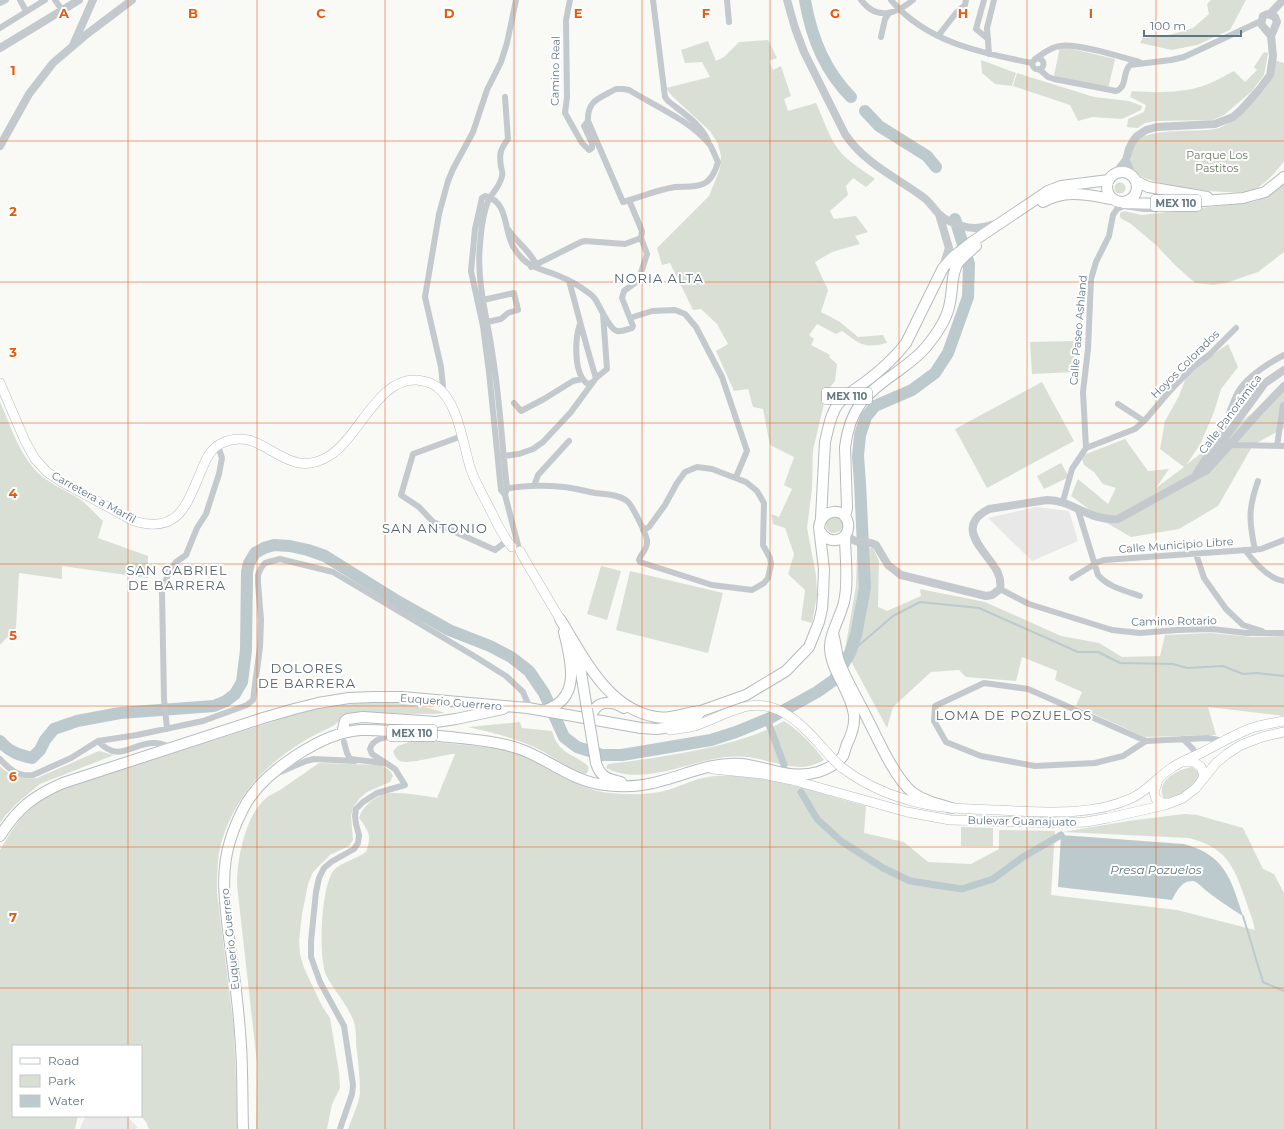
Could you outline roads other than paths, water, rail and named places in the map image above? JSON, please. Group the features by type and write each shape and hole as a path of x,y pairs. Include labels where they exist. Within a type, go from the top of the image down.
{"main road":[{"name":"MEX 110","path":"820,531 819,527 821,518 826,442 828,430 838,405 845,397 882,369 906,343 943,268 956,260 998,223 1042,195 1061,186 1112,177 1124,172 1148,187 1227,200"},
{"path":"1112,177 1107,188 1112,199"},
{"name":"MEX 110","path":"974,244 1052,197 1059,195 1077,194 1112,199 1117,202 1165,204 1227,200 1252,196 1265,192 1284,177"},
{"name":"MEX 110","path":"1124,202 1136,195 1137,190 1134,179"},
{"name":"MEX 110","path":"833,634 844,601 846,534 848,524 845,517 847,508 846,447 852,417 856,408 871,391 916,358 939,329 950,301 956,260"},
{"path":"218,446 226,442 240,439 252,441 264,446 287,461 297,464 308,464 328,457 340,449 381,398 392,387 402,382 413,380 431,384 447,396 462,436 477,484 514,547 524,560 593,673 612,694 630,707 647,714 656,717 667,717 701,711"},
{"name":"Carretera a Marfil","path":"0,383 25,441 35,459 47,472 62,482 127,517 146,525 160,524 171,521 181,513 188,502 206,460 218,446"},
{"path":"821,518 831,512 838,512 845,517"},
{"path":"820,531 822,535 829,540 838,540 846,534"},
{"name":"Euquerio Guerrero","path":"0,836 18,811 32,799 44,791 63,783 294,708 348,698 402,697 528,708 641,728 657,729 671,727 695,719 701,711 746,695 786,671 810,646 822,609 824,569 820,531"},
{"path":"541,710 559,704 568,691 572,674 572,664 562,623"},
{"path":"562,623 579,660 590,710 592,742 596,763 600,774 623,782 651,784"},
{"path":"833,634 845,676 885,753 905,784 911,791 927,801 952,808"},
{"name":"Euquerio Guerrero","path":"243,1129 240,1033 224,900 224,877 226,859 238,819 248,800 279,768 326,740 362,730 411,733 507,745 530,752 566,772 588,782 620,786 651,784 710,766 738,764 755,766 794,775 807,775 827,769 838,761 843,755 854,725 854,715 835,670 829,644 833,634"},
{"path":"590,710 598,704 607,702 652,721 658,722 667,717"},
{"name":"Bulevar Guanajuato","path":"641,728 669,731 680,729 694,726 743,707 764,705 775,708 787,715 809,733 841,767 862,782 894,795 922,804 952,808 1051,812 1091,810 1122,803 1143,792 1170,769 1182,762 1249,729 1284,721"},
{"path":"343,729 345,720 353,718 363,717 436,722 513,707"},
{"name":"Bulevar Guanajuato","path":"696,770 712,768 763,774 792,780 907,812 950,820 1063,823 1086,822 1108,818 1183,798 1196,788 1221,758 1241,745 1262,737 1284,732"},
{"path":"1182,762 1199,764 1204,775 1202,780"},
{"path":"1158,779 1154,788 1156,799 1163,802 1172,802"}],"street":[{"path":"0,3 6,0"},
{"path":"20,0 26,11"},
{"path":"0,28 45,0"},
{"path":"55,0 62,10"},
{"path":"0,48 79,0"},
{"path":"72,48 93,0"},
{"path":"0,146 29,94 53,63 87,34 132,0"},
{"path":"442,391 443,386 441,367 425,297 439,214 448,181 473,132 487,90 501,62 507,43 516,0"},
{"name":"Camino Real","path":"570,0 566,20 567,97 565,113 582,143 589,150 592,148 592,143 584,126 588,121"},
{"path":"652,0 665,97 704,132 711,146 718,162 714,174 703,184 691,187 681,186 662,190 623,202 588,121 587,112 593,102 616,90 629,90 686,122 711,146"},
{"path":"727,0 729,22"},
{"path":"787,0 804,52 852,145 870,162 925,198 939,214 959,225 972,228 982,228 998,223"},
{"path":"861,0 866,7 877,13 889,13 899,10 911,1"},
{"path":"891,0 899,10 917,24 964,48 989,54 1034,61 1051,48 1060,46 1077,47 1142,63"},
{"path":"938,36 956,13 965,5 966,0"},
{"path":"984,0 976,29 988,39"},
{"path":"989,54 987,28 994,0"},
{"path":"1262,25 1265,15 1270,14 1283,0"},
{"path":"881,37 885,19 889,13"},
{"path":"1112,177 1126,160 1129,149 1137,136 1146,130 1156,127 1215,124 1233,117 1260,90 1270,75 1273,56 1271,36 1276,25 1275,17 1270,14"},
{"path":"1262,25 1271,36"},
{"path":"1034,61 1034,68 1039,69 1048,77 1116,91 1120,90 1123,85 1128,66 1132,64 1156,62 1184,57 1262,25"},
{"path":"504,489 498,398 483,300 480,270 480,245 486,209 490,197 497,190 503,174 499,157 501,148 508,139 505,97"},
{"path":"1126,160 1134,179"},
{"path":"462,436 413,454 401,495 419,508 433,522 495,550 514,547 504,489 483,326 471,271 479,206 482,198 485,196 490,197 497,202 505,216 508,237 514,248 535,266 560,276 594,297 615,330 618,331 632,328 633,326 622,298 624,291 636,282 640,276 647,254 641,238 642,230 629,200"},
{"name":"Calle Paseo Ashland","path":"1086,448 1083,392 1088,349 1091,279 1096,262 1109,236 1113,215 1117,209 1124,206 1144,209 1156,208 1165,204"},
{"path":"939,214 949,248 943,268"},
{"path":"535,266 581,242 625,244 641,238"},
{"path":"569,281 595,380"},
{"path":"483,300 514,293 518,310 508,313 502,319 487,322"},
{"path":"630,318 652,312 675,310 685,314 696,327 722,377 747,451 736,477"},
{"path":"503,456 519,454 533,449 543,442 571,412 595,380 607,369 603,312"},
{"path":"581,322 576,340 578,367 582,379 588,384 595,380"},
{"name":"Hoyos Colorados","path":"1086,448 1135,429 1193,367 1209,355 1236,328"},
{"path":"1196,476 1198,468 1217,440 1239,390 1246,382 1269,363 1284,355"},
{"name":"Calle Panorámica","path":"1196,476 1265,383 1284,370"},
{"path":"514,403 522,411 573,381 582,379"},
{"name":"Calle Panorámica","path":"1000,590 1000,579 997,571 974,538 974,525 978,516 989,509 1047,500 1063,502 1078,510 1102,519 1118,518 1207,470 1284,386"},
{"path":"1118,404 1144,421"},
{"path":"1277,446 1282,405"},
{"path":"534,486 538,475 569,441"},
{"path":"1230,445 1284,446"},
{"path":"167,729 164,699 162,592 169,571 176,562 186,554 197,528 206,514 219,474 222,458 218,446"},
{"path":"1063,502 1072,469 1086,448"},
{"path":"504,489 534,486 565,487 615,496 626,500 634,509 648,542 645,550 640,556 640,562 712,585 752,590 764,583 768,578 771,564 770,558 763,545 764,503 757,491 746,482 736,477 712,469 697,467 685,472 676,483 665,505 649,527 643,530"},
{"path":"1255,550 1250,526 1252,501 1258,481"},
{"path":"1078,510 1098,575 1102,580 1115,587 1140,596"},
{"path":"846,534 851,539 858,542 876,545 888,565 901,575 986,596 992,595 1000,590"},
{"name":"Calle Municipio Libre","path":"1072,578 1104,560 1255,550 1284,540"},
{"path":"1245,550 1257,566 1280,581 1284,581"},
{"path":"1196,554 1204,578 1226,610 1243,625 1269,634"},
{"path":"0,759 12,771 27,776 71,758 98,741 203,721 247,705 253,700 260,647 261,620 258,575 265,563 280,559 333,572 474,656 506,676 523,692 528,708"},
{"name":"Camino Rotario","path":"1000,590 1029,604 1112,630 1140,633 1212,629 1246,633 1284,633"},
{"path":"1146,741 1123,756 1095,763 1035,766 981,756 946,742 934,722 935,706 984,683 1028,689 1146,741 1208,738 1224,741"},
{"path":"340,1129 352,1094 353,1085 344,1026 320,982 311,957 311,941 316,892 319,878 324,868 331,862 354,849 358,843 359,835 355,816 356,809 363,802 377,793 405,785 395,769 372,754 370,749 373,742 411,733"},
{"path":"1182,739 1193,748 1196,756"},
{"path":"98,741 109,750 118,753 148,744 157,743 172,748"},
{"path":"344,742 348,757 355,761"},
{"path":"269,777 314,759 385,763"}],"water":[{"name":"Presa Pozuelos","path":"1061,835 1184,844 1198,849 1218,862 1224,870 1230,880 1243,916 1193,881 1183,884 1172,900 1058,887"}],"waterway":[{"path":"805,0 811,27 820,52 834,76 851,97"},
{"path":"865,111 879,126 927,156 936,167"},
{"path":"0,741 14,752 32,758 40,750 45,740 54,729 77,721 120,713 214,706 226,701 235,694 242,682 246,650 247,572 249,563 255,553 274,545 290,546 325,556 399,602 449,630 490,646 511,657 529,671 544,693 564,737 577,747 602,755 622,755 711,740 736,732 770,718 817,692 834,680 850,653 856,635 865,588 858,456 860,435 866,417 875,406 912,390 935,373 948,353 968,297 969,264 955,219"},
{"path":"850,653 893,616 920,602 979,608 1078,652 1098,652 1120,663 1173,664 1187,668 1223,666 1243,674 1257,673 1284,676"},
{"path":"767,719 784,765"},
{"path":"801,792 817,819 841,841 883,868 910,881 962,889 993,879 1023,857 1061,835"},
{"path":"1243,916 1263,982 1284,991"}],"district":[{"name":"NORIA ALTA","path":"659,278"},
{"name":"SAN ANTONIO","path":"435,528"},
{"name":"SAN GABRIEL DE BARRERA","path":"177,578"},
{"name":"DOLORES DE BARRERA","path":"307,676"},
{"name":"LOMA DE POZUELOS","path":"1014,715"}],"park label":[{"name":"Parque Los Pastitos","path":"1217,161"}]}
